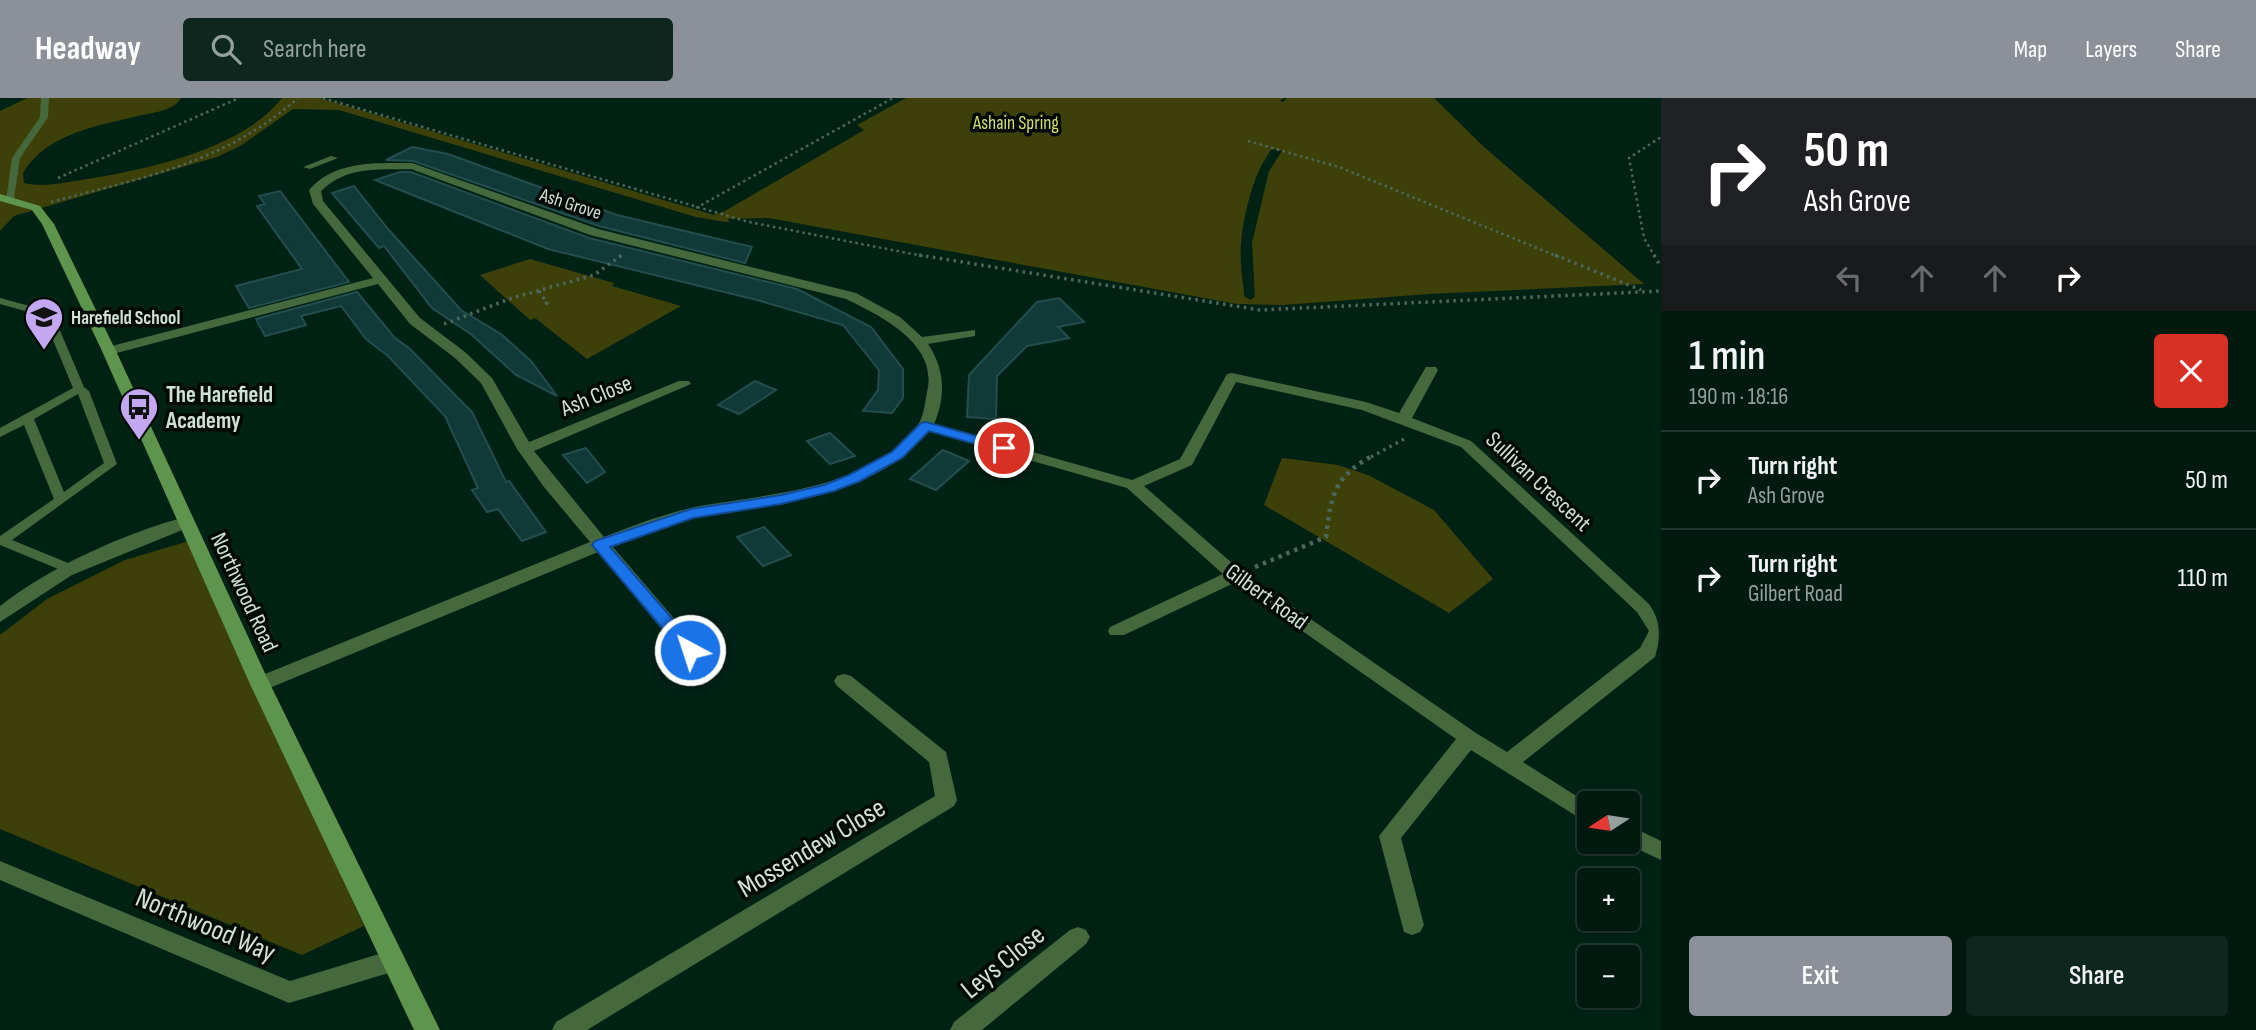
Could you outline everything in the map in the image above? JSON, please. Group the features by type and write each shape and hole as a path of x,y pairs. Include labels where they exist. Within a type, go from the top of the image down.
{"street":[{"path":"337,165 318,185 315,196 379,280 415,321 460,355 487,381 496,392 525,449 570,511 690,650"},
{"name":"Ash Grove","path":"260,684 600,545 691,514 781,499 829,488 855,478 897,455 926,426 936,401 935,371 920,341 881,311 851,296 558,221 412,166 337,165"},
{"path":"4,197 33,207"},
{"name":"Northwood Road","path":"33,207 48,224 109,351 260,684 427,1030"},
{"path":"109,351 379,280"},
{"path":"920,341 970,333"},
{"path":"1403,420 1431,370"},
{"name":"Sullivan Crescent","path":"1133,485 1186,462 1232,377 1366,406 1466,444 1643,608 1658,631 1648,652 1507,763"},
{"name":"Ash Close","path":"525,449 684,384"},
{"name":"Gilbert Road","path":"926,426 1133,485 1235,575 1507,763 1577,807"},
{"path":"0,616 18,600 68,568 186,523"},
{"path":"1117,631 1235,575"},
{"name":"Mossendew Close","path":"565,1030 946,800 939,758 844,681"},
{"path":"1412,925 1390,836 1469,737"},
{"path":"1640,840 1661,851"},
{"name":"Northwood Way","path":"0,870 289,992 392,961"},
{"name":"Leys Close","path":"963,1030 1078,937"}],"lane":[{"path":"4,197 16,158 44,117 45,98"},
{"path":"307,167 320,163 337,165"},
{"path":"320,163 337,165"},
{"path":"0,301 48,314 79,389 83,391 111,464 1,540"},
{"path":"0,433 79,389"},
{"path":"27,417 61,500"},
{"path":"1,540 68,568"}],"path":[{"path":"58,178 239,98"},
{"path":"33,207 127,183 207,158 243,141 298,98"},
{"path":"323,98 749,222 971,265 1260,310 1661,291"},
{"path":"696,208 893,98"},
{"path":"1661,137 1629,158 1644,238 1661,267"},
{"path":"1248,141 1339,167 1645,292"},
{"path":"426,330 594,275 639,243"},
{"path":"575,281 582,288"},
{"path":"539,291 547,303 541,305"},
{"path":"1235,575 1326,537 1331,498 1351,467 1425,428"}],"green space":[{"name":"Ashain Spring","path":"27,98 181,98 174,106 164,110 92,127 60,140 33,159 23,173 24,183 64,183 165,162 192,154 243,131 265,116 282,98 320,98 714,215 864,130 857,125 906,98 1284,98 1280,101 1283,102 1287,98 1434,98 1484,147 1644,284 1429,294 1283,305 1237,304 769,218 728,219 729,222 725,222 696,217 339,110 293,109 242,145 217,157 14,216 0,231 0,111","holes":["1272,149 1282,151 1269,171 1252,243 1255,297 1250,300 1244,296 1241,268 1244,220 1258,172 1265,159"]},
{"path":"530,259 681,306 587,359 535,318 530,320 480,275"},
{"path":"1282,458 1338,465 1368,475 1434,510 1493,579 1449,613 1264,505"},
{"path":"189,541 364,926 302,955 0,829 0,635 47,599 125,560"}],"building":[{"path":"412,147 448,154 617,215 752,247 745,263 599,226 413,161 386,160"},
{"path":"400,172 411,172 589,238 797,289 871,327 903,369 903,398 892,413 863,411 878,390 879,370 843,325 757,300 548,249 375,180"},
{"path":"354,186 388,229 461,310 501,334 531,361 557,396 516,375 472,335 432,308 384,246 379,248 332,193"},
{"path":"280,191 349,282 249,308 236,286 302,269 257,206 265,204 259,196"},
{"path":"357,292 394,337 410,349 472,412 506,482 509,481 546,532 522,541 498,509 487,512 472,490 478,488 445,416 388,356 366,339 341,306 301,316 306,325 265,336 256,319"},
{"path":"1059,298 1084,322 1058,327 1069,338 1027,346 997,376 996,419 967,417 969,375 1037,302"},
{"path":"755,381 776,390 739,414 718,405"},
{"path":"830,433 855,456 830,464 807,441"},
{"path":"586,448 605,472 587,483 563,455"},
{"path":"943,450 969,461 936,490 910,479"},
{"path":"764,527 791,555 763,566 737,537"}],"place":[{"name":"Harefield School","path":"44,351"},
{"name":"The Harefield Academy","path":"139,441"}],"route":[{"path":"690,650 600,545 691,514 829,488 855,478 897,455 926,426 1004,448"}]}
